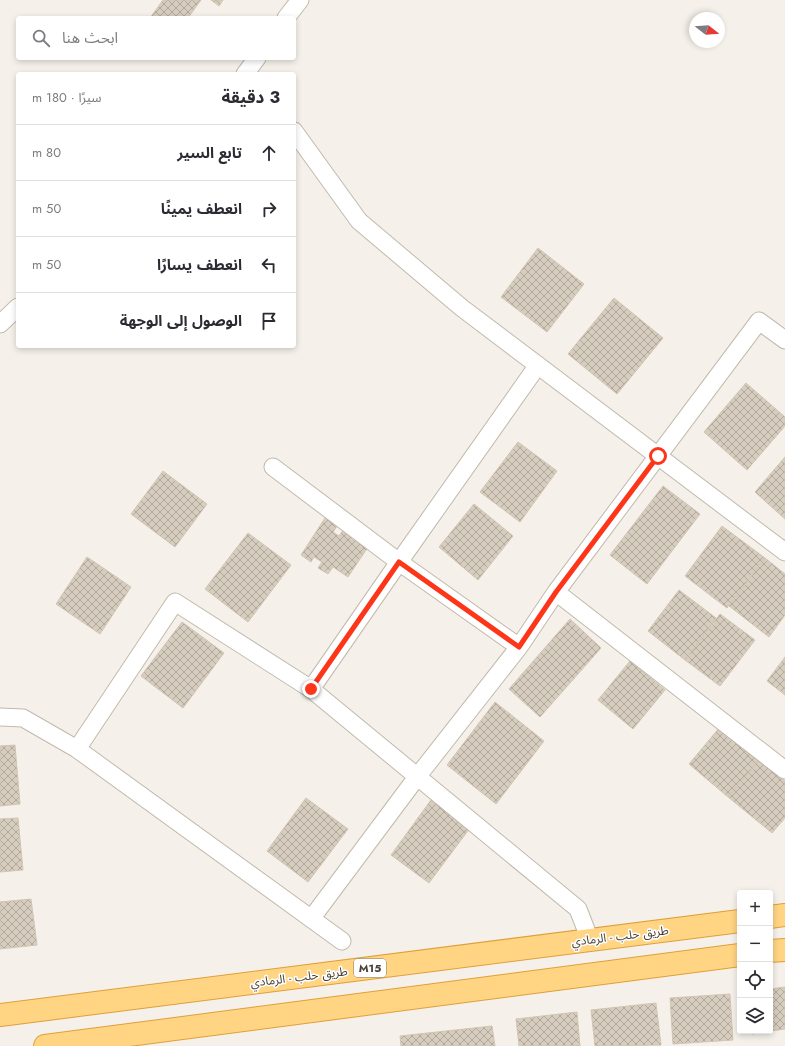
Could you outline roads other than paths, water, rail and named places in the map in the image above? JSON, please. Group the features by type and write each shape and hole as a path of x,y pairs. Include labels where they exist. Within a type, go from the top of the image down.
{"highway":[{"path":"773,917 785,915"},
{"name":"طريق حلب - الرمادي","path":"0,1015 737,921"},
{"path":"773,952 785,950"},
{"path":"45,1046 737,955"}],"street":[{"path":"288,16 300,0"},
{"path":"246,72 256,60"},
{"path":"296,134 360,221 462,308 785,552"},
{"path":"0,324 16,309"},
{"path":"311,919 417,777 519,647 556,592 759,321 785,340"},
{"path":"311,689 538,365"},
{"path":"273,467 399,562 519,647"},
{"path":"556,592 785,770"},
{"path":"77,749 175,602 311,689 578,909 590,940"},
{"path":"0,717 22,718 77,749 342,941"}]}
